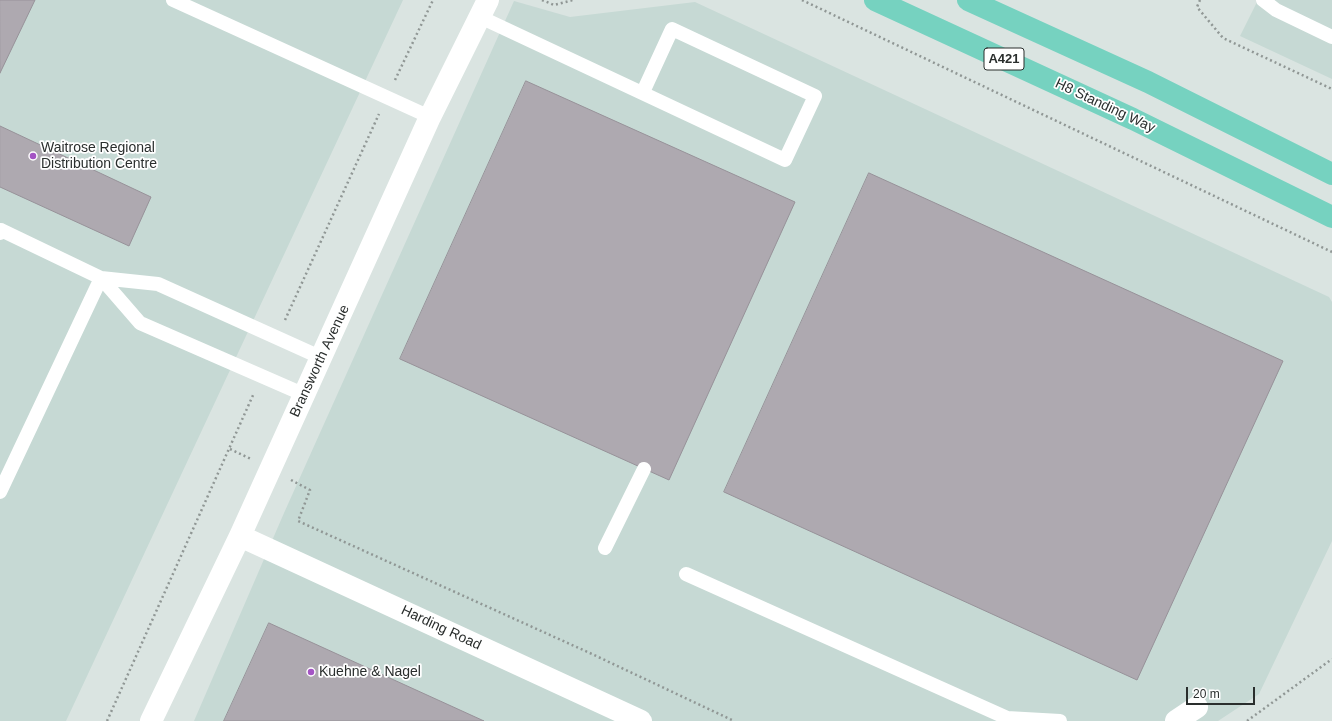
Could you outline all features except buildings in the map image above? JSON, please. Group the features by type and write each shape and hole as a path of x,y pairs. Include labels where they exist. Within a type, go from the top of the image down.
{"highway":[{"name":"H8 Standing Way","path":"875,0 1133,119 1332,217"},
{"name":"A421","path":"968,0 1148,82 1332,174"}],"street":[{"name":"Bransworth Avenue","path":"151,721 240,536 430,117 484,8"},
{"name":"Harding Road","path":"240,536 640,721"},
{"path":"1176,721 1197,707"}],"lane":[{"path":"173,0 430,117"},
{"path":"1263,0 1276,10 1332,37"},
{"path":"484,8 643,92 785,160 815,96 672,29 643,92"},
{"path":"0,233 1,230 101,278 158,284 322,358"},
{"path":"101,278 140,323 305,395"},
{"path":"0,492 101,278"},
{"path":"605,548 644,469"},
{"path":"686,574 1007,719 1060,721"}],"path":[{"path":"542,0 554,5 573,0"},
{"path":"802,0 1332,252"},
{"path":"1200,0 1197,7 1223,38 1332,89"},
{"path":"298,522 592,654 734,721"},
{"path":"1247,721 1332,659"}],"shaded area":[{"path":"0,0 403,0 66,721 0,721"},
{"path":"1258,0 1332,0 1332,79 1240,36"},
{"path":"514,1 570,17 695,2 1329,297 1332,302 1332,541 1259,694 1218,721 194,721 284,513"}],"place":[{"name":"Waitrose Regional Distribution Centre","path":"33,156"},
{"name":"Kuehne & Nagel","path":"311,672"}]}
